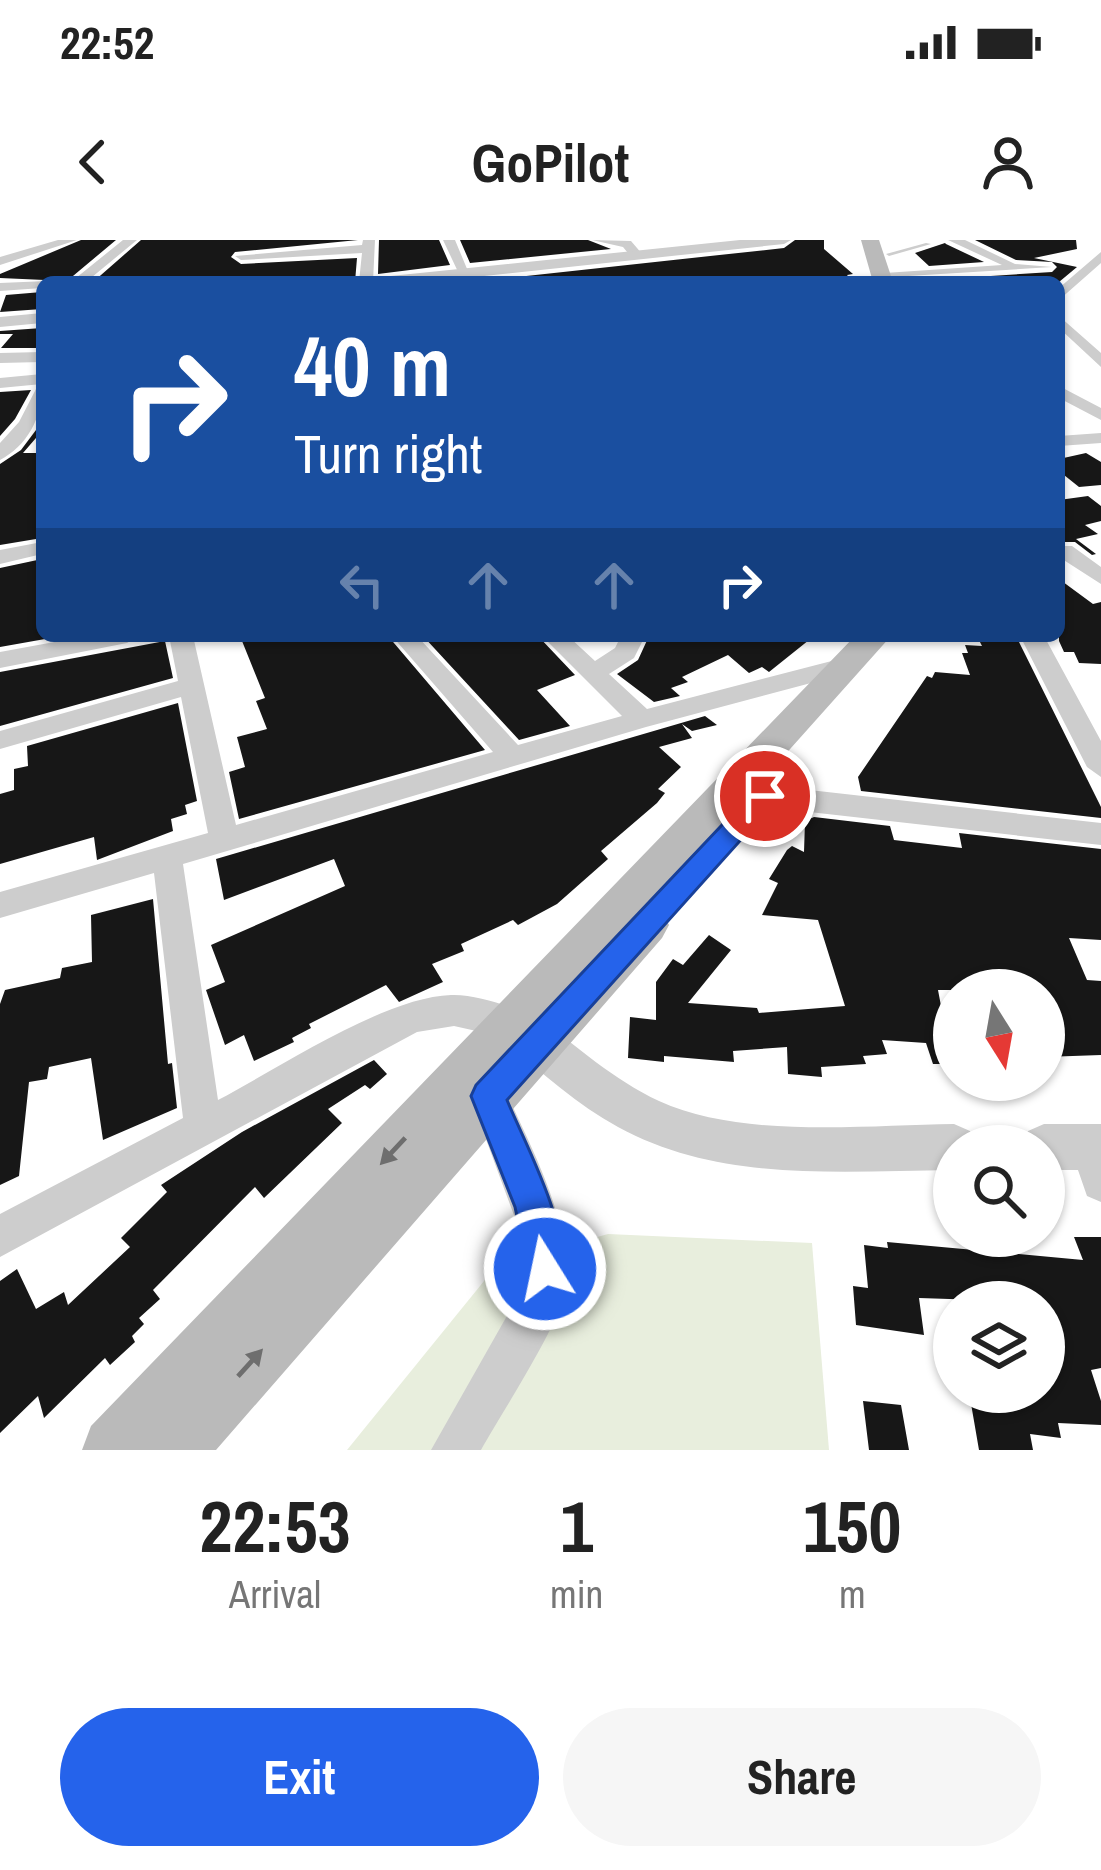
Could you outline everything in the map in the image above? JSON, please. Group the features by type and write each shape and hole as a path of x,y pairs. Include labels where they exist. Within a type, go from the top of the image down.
{"main road":[{"path":"870,240 889,266"},
{"path":"116,1450 525,1032 765,796 903,642"},
{"path":"172,1450 488,1096 525,1032 862,650"}],"street":[{"path":"86,276 131,240"},
{"path":"449,240 465,273"},
{"path":"598,240 630,246 784,240"},
{"path":"954,240 1020,268"},
{"path":"0,244 65,242"},
{"path":"0,261 65,242"},
{"path":"241,256 368,245 366,276"},
{"path":"1028,245 1051,276"},
{"path":"447,276 618,264 630,246"},
{"path":"1065,285 1101,256"},
{"path":"889,266 1045,267"},
{"path":"0,287 36,284"},
{"path":"0,322 36,319"},
{"path":"1065,326 1101,362"},
{"path":"0,358 36,357"},
{"path":"1065,376 1101,375"},
{"path":"0,383 36,380"},
{"path":"1065,394 1101,415"},
{"path":"0,454 23,429 36,404"},
{"path":"0,430 23,429"},
{"path":"1065,441 1101,438"},
{"path":"1065,551 1101,542"},
{"path":"0,557 36,547"},
{"path":"1065,554 1101,577"},
{"path":"0,660 95,642"},
{"path":"183,642 224,839"},
{"path":"409,642 513,757"},
{"path":"560,642 641,719"},
{"path":"592,673 626,653 631,642"},
{"path":"1035,642 1101,767"},
{"path":"0,905 513,757 862,650"},
{"path":"0,740 189,686"},
{"path":"765,796 1101,834"},
{"path":"167,857 203,1125"},
{"path":"0,1236 411,1017 454,1010 525,1032 612,1100 665,1126 721,1140 828,1148 933,1147"},
{"path":"454,1450 542,1296 545,1269 533,1207 488,1096"}],"lane":[{"path":"889,266 928,244"}],"green space":[{"path":"608,1234 812,1243 829,1450 347,1450 497,1265"}],"building":[{"path":"81,240 116,240 73,276 36,280 0,278 0,274"},
{"path":"141,240 358,240 235,252 231,257 241,264 357,258 356,276 100,276"},
{"path":"379,240 439,240 450,265 378,274"},
{"path":"460,240 588,240 611,249 470,263"},
{"path":"795,240 824,240 824,249 853,274 525,276 784,248"},
{"path":"975,240 1076,240 1077,249 1034,258 1077,267 1065,277 990,276 1052,272 1057,267 1052,262 1016,260"},
{"path":"945,243 984,262 929,266 915,253"},
{"path":"36,292 36,309 0,312 6,295"},
{"path":"36,328 36,348 1,348 13,334 0,331"},
{"path":"31,390 15,419 0,436 0,392"},
{"path":"36,430 36,438 23,453 36,453 36,539 0,545 0,464 21,450"},
{"path":"1086,453 1101,462 1101,485 1079,487 1065,476 1065,458"},
{"path":"1088,496 1101,506 1101,521 1085,525 1098,534 1076,539 1096,554 1075,542 1065,542 1065,499"},
{"path":"36,560 36,641 0,647 0,568"},
{"path":"1065,583 1093,604 1101,602 1101,664 1079,663 1074,652 1064,652 1059,642 1065,642"},
{"path":"165,642 173,678 0,726 0,672"},
{"path":"242,642 393,642 485,750 239,819 229,772 245,767 237,737 267,729 256,701 265,698"},
{"path":"429,642 544,642 575,675 537,690 570,726 519,740"},
{"path":"646,642 806,642 769,672 762,667 749,673 728,655 682,677 688,682 671,688 680,696 654,702 617,674 638,660"},
{"path":"980,642 1019,642 1101,807 1101,818 861,791 858,777 927,676 932,678 935,672 970,675 962,653 968,653 965,645 982,646"},
{"path":"178,703 197,801 185,805 187,814 171,819 173,831 97,860 94,837 0,864 0,794 14,790 14,769 28,766 27,746"},
{"path":"705,716 717,725 692,731 682,724 692,738 659,747 681,767 658,789 665,793 601,851 608,859 557,904 518,925 513,920 461,944 464,951 432,964 443,982 399,1002 386,985 309,1024 311,1028 292,1038 294,1042 254,1061 244,1035 225,1045 206,990 225,982 211,945 345,886 334,859 224,900 216,859"},
{"path":"814,817 890,826 894,840 962,848 959,833 1101,849 1101,940 1069,938 1087,980 1101,981 1101,1055 1065,1056 1065,969 933,969 933,1064 926,1043 882,1040 887,1054 863,1056 866,1064 821,1067 822,1077 788,1074 787,1047 733,1051 734,1062 628,1058 630,1017 656,1020 656,982 673,959 683,965 709,935 731,950 688,1003 757,1008 759,1013 845,1006 818,920 762,915 778,883 769,879 787,850 792,846 804,852 805,821"},
{"path":"153,899 168,1064 172,1063 177,1108 103,1140 91,1058 49,1067 47,1079 29,1082 19,1176 0,1185 0,1004 5,990 60,978 62,968 92,962 91,915"},
{"path":"374,1060 387,1074 370,1089 365,1085 328,1109 342,1123 264,1198 255,1187 153,1290 160,1299 139,1318 144,1324 132,1336 135,1342 110,1365 105,1358 44,1418 38,1396 0,1433 0,1281 17,1269 36,1309 64,1292 68,1305 130,1247 121,1238 167,1192 161,1185 242,1132"},
{"path":"1074,1237 1101,1237 1101,1368 1091,1370 1101,1401 1101,1425 1058,1423 1061,1438 1030,1434 1033,1450 979,1450 973,1413 1065,1413 1065,1281 933,1281 933,1298 919,1298 924,1335 856,1325 853,1286 868,1288 864,1245 933,1246 933,1257 1083,1260"},
{"path":"863,1401 901,1405 909,1450 869,1450"}],"route":[{"path":"545,1269 533,1207 488,1096 765,796"}]}
